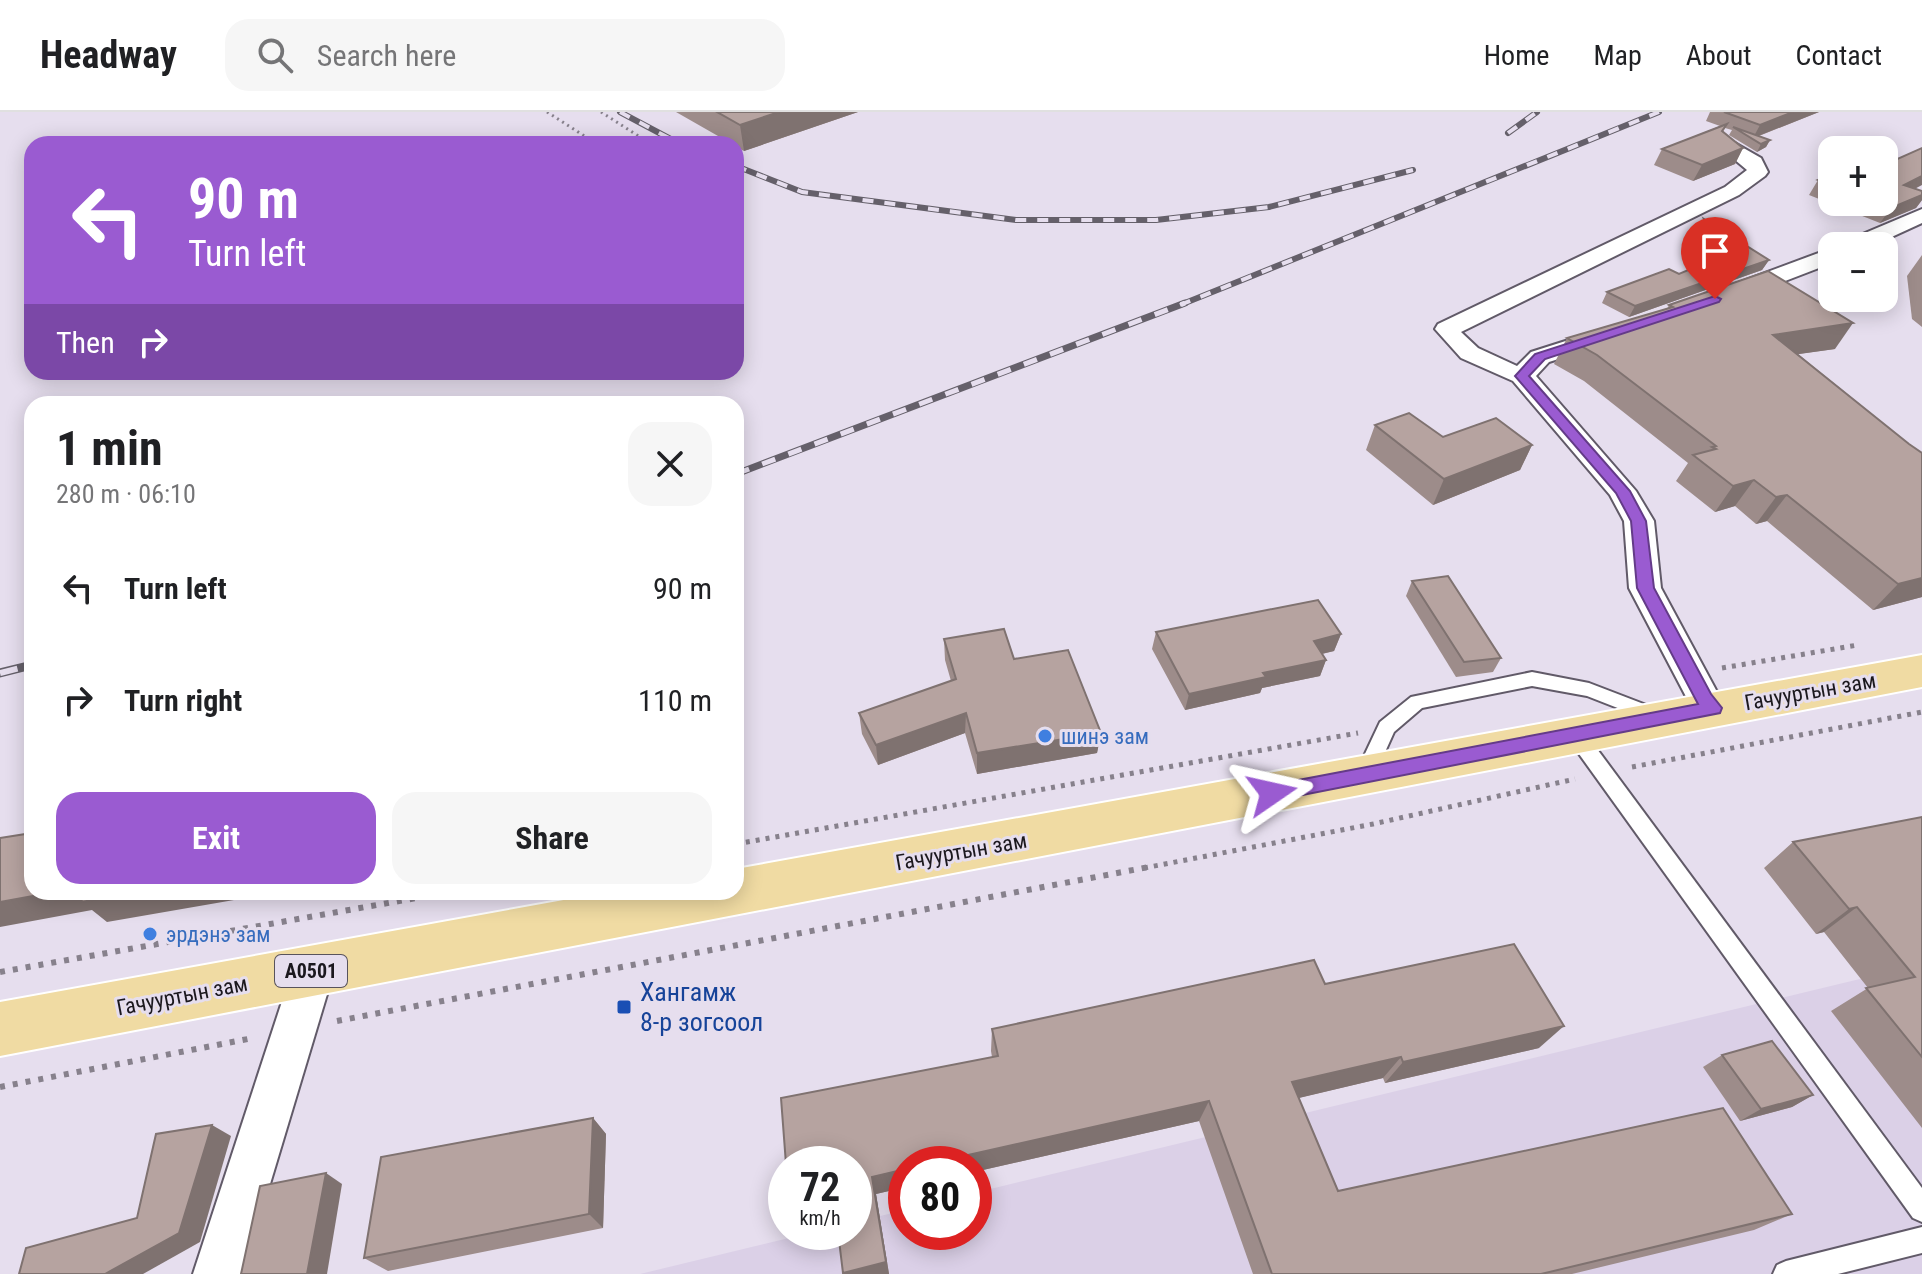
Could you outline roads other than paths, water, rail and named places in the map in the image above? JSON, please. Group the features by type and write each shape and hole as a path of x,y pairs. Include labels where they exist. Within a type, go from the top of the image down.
{"highway":[{"name":"Гачууртын зам","path":"744,891 1662,718 1702,690 1922,671"},
{"name":"Гачууртын зам","path":"0,1029 696,900"}],"street":[{"path":"1702,690 1645,588 1639,521 1622,491 1522,376 1497,368 1456,346 1447,329 1732,191 1758,172 1754,162 1726,144"},
{"path":"1885,232 1922,215"},
{"path":"1718,298 1818,260"},
{"path":"1522,376 1540,357 1633,328"},
{"path":"218,1274 313,971"}],"lane":[{"path":"1365,776 1387,727 1417,702 1532,679 1589,690 1662,718"},
{"path":"1576,735 1922,1209"},
{"path":"1786,1274 1922,1240"}],"railway":[{"path":"620,112 665,136"},
{"path":"1508,133 1537,112"},
{"path":"1184,303 1659,112"},
{"path":"744,169 802,192 1016,220 1156,220 1269,207 1413,170"},
{"path":"744,471 1184,303"},
{"path":"1180,305 1184,303"},
{"path":"0,673 24,667"}],"place":[{"name":"шинэ зам","path":"1045,736"},
{"name":"эрдэнэ зам","path":"150,934"},
{"name":"Хангамж 8-р зогсоол","path":"624,1007"}]}
